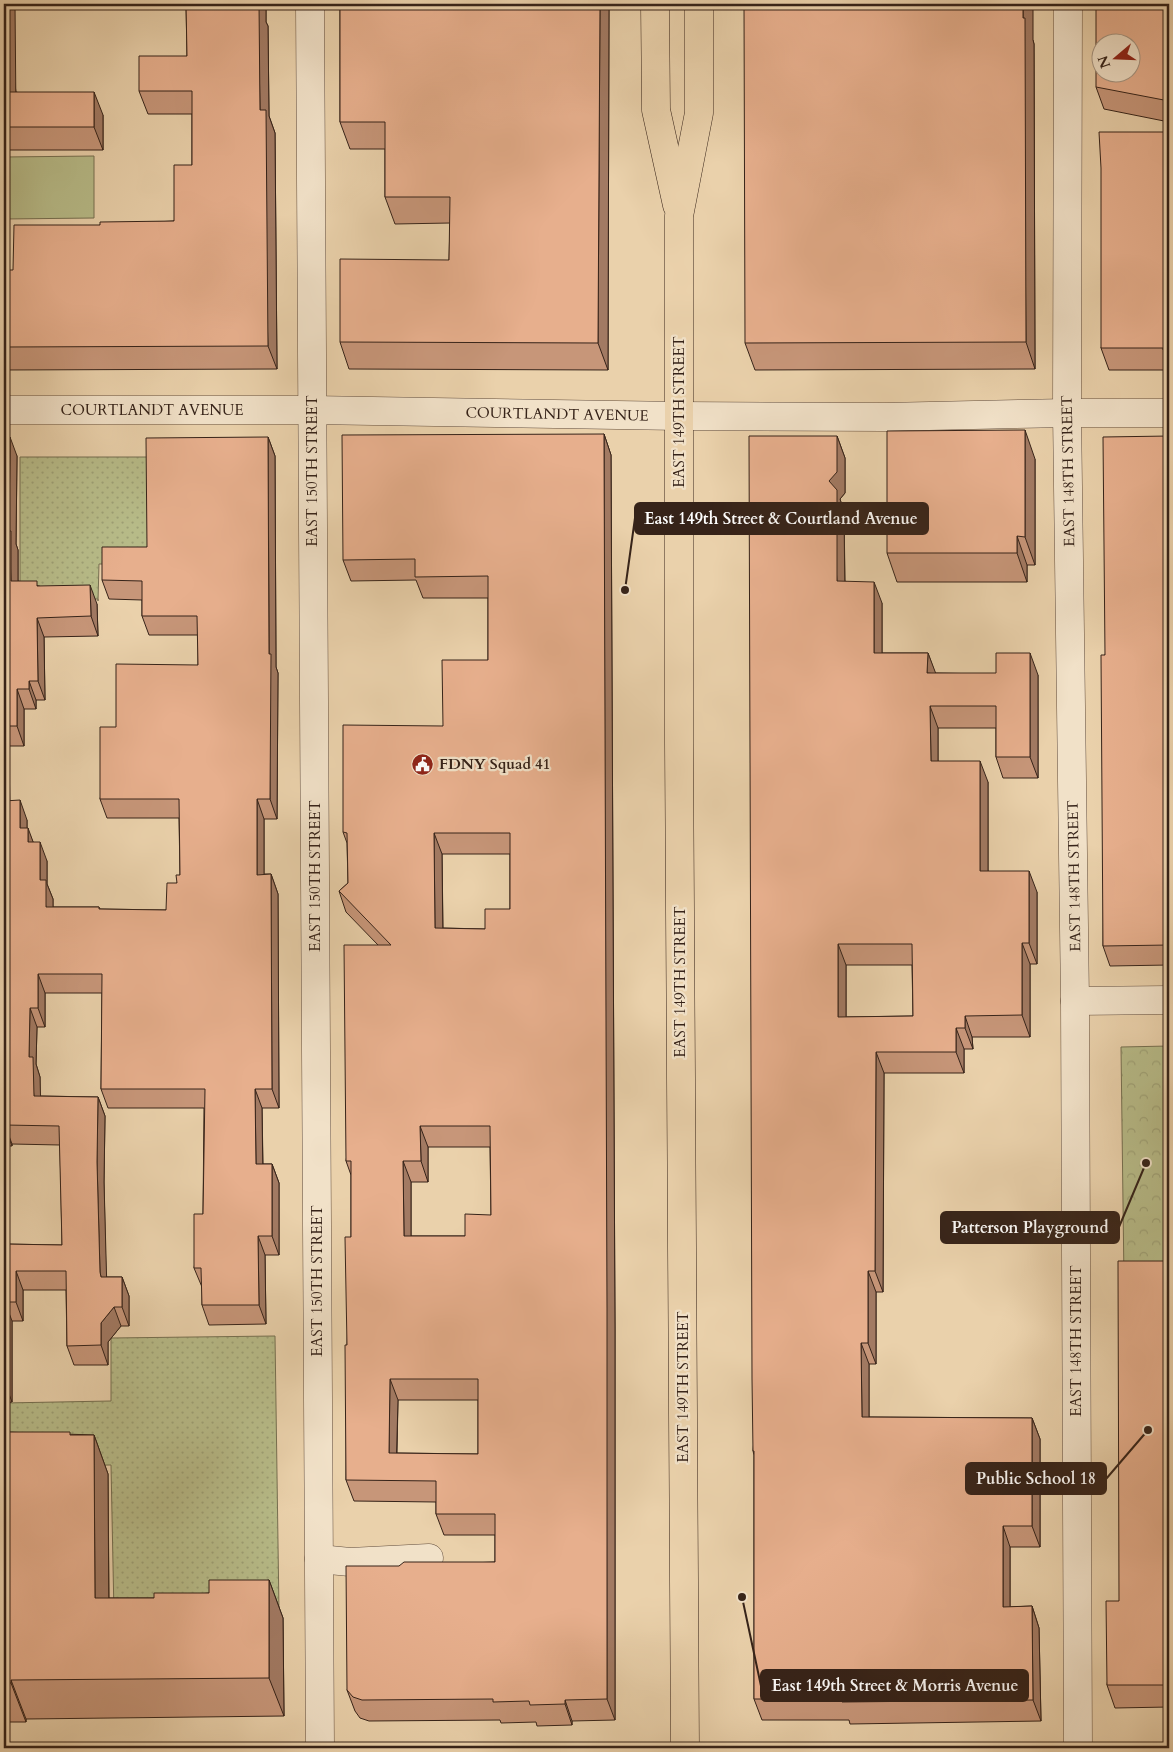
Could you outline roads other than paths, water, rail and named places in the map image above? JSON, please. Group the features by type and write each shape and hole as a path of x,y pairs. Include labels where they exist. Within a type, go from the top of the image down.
{"main road":[{"name":"EAST 149TH STREET","path":"655,4 656,110 679,216"},
{"name":"EAST 149TH STREET","path":"685,1748 679,753 679,216 699,113 699,4"}],"street":[{"name":"EAST 150TH STREET","path":"310,4 320,1748"},
{"name":"EAST 148TH STREET","path":"1068,4 1067,413 1076,1001 1078,1748"},
{"name":"COURTLANDT AVENUE","path":"4,410 312,410 679,416 886,417 1169,413"},
{"path":"1076,1001 1169,1000"},
{"path":"319,1559 350,1562 430,1558"}],"place":[{"name":"East 149th Street & Courtland Avenue","path":"625,590"},
{"name":"FDNY Squad 41","path":"423,764"},
{"name":"Patterson Playground","path":"1146,1163"},
{"name":"Public School 18","path":"1148,1430"},
{"name":"East 149th Street & Morris Avenue","path":"742,1597"}]}
